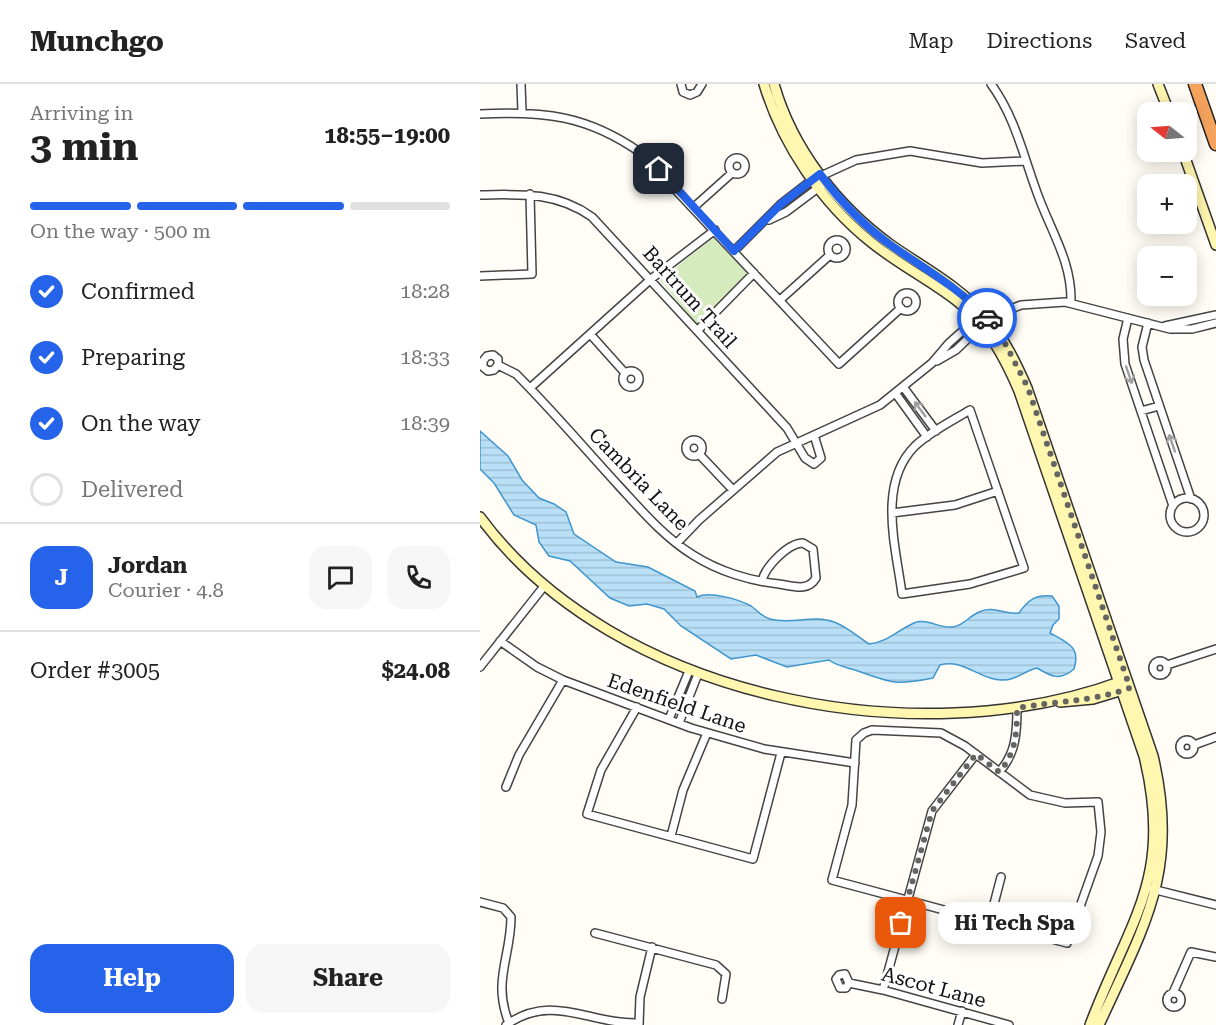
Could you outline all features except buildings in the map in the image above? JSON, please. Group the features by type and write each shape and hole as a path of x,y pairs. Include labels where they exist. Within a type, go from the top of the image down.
{"highway":[{"path":"1195,84 1216,144"}],"street":[{"path":"521,84 522,112"},
{"path":"681,84 683,92 690,95 697,92 702,84"},
{"path":"764,84 788,139 819,181 874,232 945,280 1006,345 1028,388 1124,685 1153,756 1161,795 1164,834 1144,926 1099,1025"},
{"path":"774,84 796,136 819,181"},
{"path":"991,84 1015,125 1026,161 1064,255 1071,284 1071,303"},
{"path":"1158,84 1165,102"},
{"path":"480,114 522,112 554,115 580,121 621,139 659,169 839,364 901,308"},
{"path":"734,251 781,204 819,181 871,156 910,151 982,163 1026,161"},
{"path":"1187,162 1216,245"},
{"path":"694,207 732,173"},
{"path":"480,276 532,274 530,194"},
{"name":"Bartrum Trail","path":"480,195 530,194 561,200 583,210 602,226 698,330 797,442 805,458 814,464 821,458 814,435"},
{"path":"530,388 651,279 715,230"},
{"path":"780,300 830,255"},
{"path":"698,330 754,273"},
{"path":"677,543 777,452 864,414 904,388 932,363 949,343 982,321 1021,305 1071,303 1182,330 1216,323"},
{"path":"1163,326 1216,315"},
{"path":"1128,318 1123,351 1173,506"},
{"path":"1148,323 1142,347 1159,406 1191,499"},
{"path":"591,335 625,374"},
{"name":"Cambria Lane","path":"498,365 516,374 530,388 650,519 677,543 709,564 762,581 802,587 812,584 817,574 814,553 810,546 799,543 767,568 762,581"},
{"path":"904,388 936,431"},
{"path":"896,394 927,437"},
{"path":"1141,411 1159,406"},
{"path":"970,410 1024,568 970,584 902,594 892,513 893,490 907,456 936,431 970,410"},
{"path":"699,454 733,490"},
{"path":"892,513 955,504 998,491"},
{"path":"1191,499 1200,504 1204,514 1201,525 1192,531 1181,531 1172,524 1170,513 1173,506 1179,500 1191,499"},
{"path":"480,517 517,559 545,585 614,632 689,671 768,695 838,707 951,713 1017,708 1124,685"},
{"path":"480,667 545,585"},
{"name":"Edenfield Lane","path":"500,641 537,667 563,680 707,733 782,753 855,763"},
{"path":"1167,665 1216,649"},
{"path":"669,719 689,671"},
{"path":"679,723 698,674"},
{"path":"506,787 523,747 563,680"},
{"path":"637,707 601,770 587,813 753,859 782,753"},
{"path":"999,772 1012,752 1017,708"},
{"path":"873,730 929,731 953,738 999,772 1018,788 1041,800 1065,803 1098,802 1101,844 1067,944 832,880 852,805 856,740 864,733 873,730"},
{"path":"670,836 683,790 707,733"},
{"path":"1194,745 1216,737"},
{"path":"883,990 932,811 976,754"},
{"path":"989,922 1001,877"},
{"path":"1152,889 1216,905"},
{"path":"1090,1025 1152,889"},
{"path":"480,902 503,908 511,917 501,982 502,1002 508,1024 528,1014 557,1010 622,1023 639,1024 640,997 652,947"},
{"path":"595,933 722,968 726,974 722,999"},
{"path":"1173,993 1191,952 1216,957"},
{"name":"Ascot Lane","path":"849,983 883,990 1009,1025"},
{"path":"958,1025 962,1011"}],"green space":[{"path":"714,237 750,274 698,326 660,280"}],"water":[{"path":"480,431 508,456 522,480 539,498 566,512 574,534 616,562 648,567 695,591 697,597 716,595 732,598 751,606 767,618 778,621 819,619 834,622 869,644 882,641 914,623 928,622 955,627 984,610 1019,613 1033,599 1052,596 1059,606 1059,619 1053,625 1050,633 1071,646 1076,656 1074,669 1064,675 1056,676 1037,668 1011,679 1001,680 986,677 956,664 948,664 940,665 933,678 893,682 838,665 829,660 787,667 756,655 731,659 681,626 664,609 647,604 629,606 610,598 570,561 549,556 539,542 536,525 514,515 494,483 480,469"}],"way so far":[{"path":"901,923 932,811 976,754 999,772 1004,766 1014,744 1017,708 1046,703 1079,702 1130,688 1028,388 1006,345 987,318"}],"place":[{"name":"Hi Tech Spa","path":"901,923"}],"route":[{"path":"659,169 734,251 781,204 820,174 849,209 874,232 945,280 987,318"}]}
